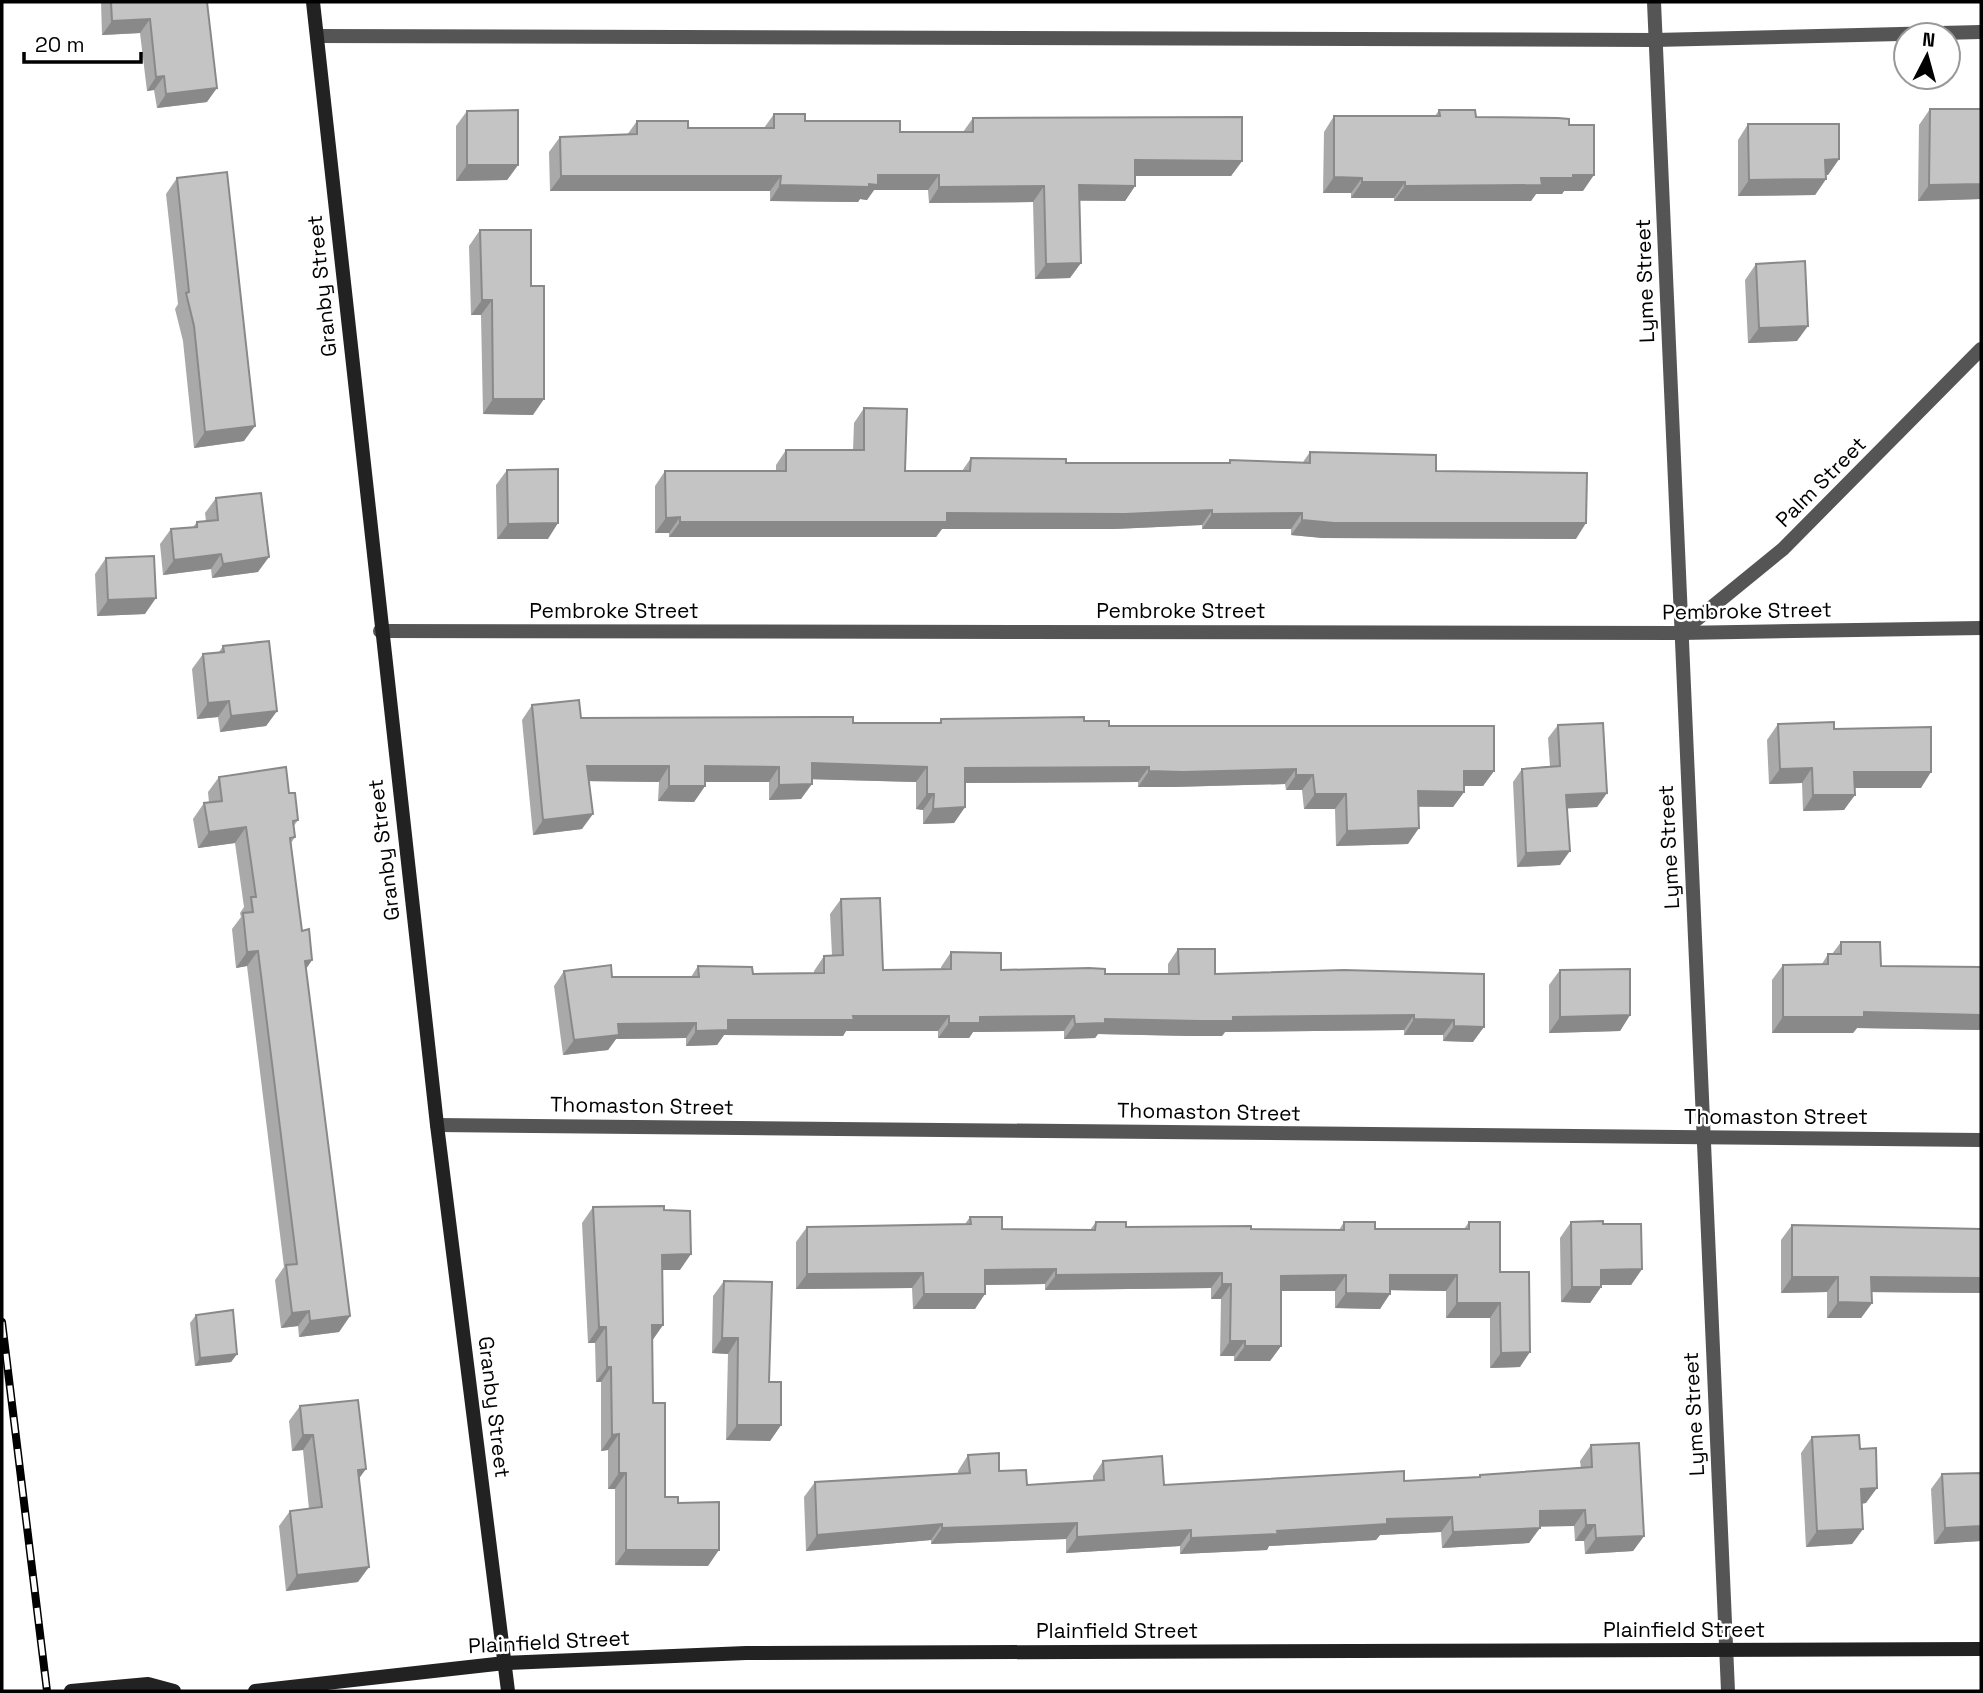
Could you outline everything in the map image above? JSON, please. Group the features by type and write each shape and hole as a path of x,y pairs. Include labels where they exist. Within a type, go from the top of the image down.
{"street":[{"name":"Granby Street","path":"313,2 380,631 437,1125 509,1691"},
{"name":"Lyme Street","path":"1654,2 1728,1691"},
{"path":"317,36 1656,40 1981,32"},
{"name":"Palm Street","path":"1680,633 1783,550 1981,349"},
{"name":"Pembroke Street","path":"380,631 1680,633 1981,628"},
{"name":"Thomaston Street","path":"437,1125 1981,1140"},
{"name":"Plainfield Street","path":"255,1691 505,1663 760,1653 1981,1649"},
{"path":"71,1691 148,1684 174,1691"}],"building":[{"path":"111,2 207,2 217,88 166,94 164,76 156,77 150,19 112,21"},
{"path":"1930,109 1981,109 1981,184 1929,185"},
{"path":"518,110 518,165 467,165 467,111"},
{"path":"1439,110 1475,110 1476,117 1569,119 1569,125 1594,125 1594,175 1541,178 1542,185 1405,186 1405,182 1362,182 1362,178 1334,177 1334,116 1440,116"},
{"path":"774,114 805,114 805,121 900,121 900,132 973,132 973,118 1242,117 1242,161 1135,160 1135,186 1079,185 1081,263 1046,264 1044,186 939,187 939,175 878,175 878,185 869,184 869,187 780,185 781,176 561,176 560,137 637,134 637,121 688,121 688,128 774,128"},
{"path":"1748,124 1839,124 1839,159 1825,160 1826,179 1749,180"},
{"path":"227,172 255,426 205,432 194,326 186,293 189,292 177,178"},
{"path":"480,230 531,230 531,286 544,286 544,399 493,399 492,300 482,300"},
{"path":"1805,261 1808,326 1759,328 1756,264"},
{"path":"864,408 907,409 905,471 970,471 971,458 1066,459 1066,463 1230,463 1230,460 1310,463 1310,452 1436,455 1436,471 1587,473 1586,523 1334,523 1302,520 1302,513 1212,514 1212,510 1125,514 947,513 947,522 680,522 680,517 666,518 665,471 786,471 786,450 864,450"},
{"path":"558,469 558,523 508,524 507,470"},
{"path":"261,493 269,557 223,564 221,554 174,560 171,529 197,527 197,522 218,520 216,498"},
{"path":"154,556 156,598 108,600 106,558"},
{"path":"269,641 277,711 231,716 229,701 208,703 203,654 224,652 223,646"},
{"path":"579,700 581,718 853,717 853,723 941,723 941,719 1084,717 1084,721 1109,721 1109,726 1494,726 1494,771 1464,771 1464,792 1418,791 1419,828 1347,831 1346,794 1315,794 1313,775 1296,775 1296,769 1183,772 1149,771 1149,767 965,768 965,807 933,809 934,794 927,794 927,767 812,763 812,784 779,785 779,767 705,766 705,786 669,786 669,766 587,766 593,814 543,820 532,705"},
{"path":"1834,722 1834,729 1931,727 1931,772 1854,772 1855,795 1813,795 1812,768 1780,769 1778,724"},
{"path":"1603,723 1607,793 1566,795 1570,851 1526,853 1522,769 1560,766 1558,725"},
{"path":"286,767 289,793 295,793 298,820 293,821 295,837 290,838 302,931 309,929 312,960 305,961 350,1316 310,1321 309,1311 292,1313 286,1265 297,1264 258,951 247,952 243,913 253,912 251,897 256,897 246,827 209,832 204,803 222,801 219,777"},
{"path":"880,898 883,970 951,969 951,952 1001,953 1001,970 1089,968 1105,969 1105,974 1179,974 1178,949 1215,949 1215,974 1344,970 1484,974 1484,1027 1454,1026 1454,1020 1414,1019 1414,1015 1233,1017 1233,1021 1105,1019 1105,1023 1075,1024 1074,1016 980,1017 980,1023 949,1023 949,1016 853,1016 854,1020 728,1020 728,1030 696,1031 696,1023 618,1024 619,1035 574,1040 564,971 611,965 612,977 699,977 698,966 752,967 753,974 824,973 824,956 843,955 841,899"},
{"path":"1841,942 1880,942 1881,966 1981,967 1981,1015 1864,1012 1864,1017 1783,1017 1783,965 1828,964 1828,954 1841,954"},
{"path":"1630,969 1630,1015 1560,1017 1560,970"},
{"path":"664,1206 664,1210 690,1211 691,1254 662,1255 663,1325 652,1325 653,1403 665,1403 665,1497 678,1497 678,1503 719,1502 719,1550 626,1550 626,1473 619,1473 619,1434 612,1435 611,1367 607,1367 606,1327 599,1327 593,1207"},
{"path":"970,1217 1002,1217 1002,1229 1095,1230 1096,1222 1126,1222 1126,1227 1251,1226 1251,1229 1344,1230 1344,1222 1375,1222 1375,1229 1469,1229 1469,1222 1500,1222 1500,1272 1529,1272 1530,1352 1501,1353 1500,1303 1457,1303 1457,1275 1390,1275 1390,1294 1346,1293 1346,1275 1281,1276 1281,1346 1245,1346 1245,1341 1230,1341 1231,1284 1222,1284 1222,1273 1056,1275 1056,1269 985,1270 985,1294 924,1294 923,1273 807,1274 807,1227 971,1224"},
{"path":"1603,1221 1603,1224 1641,1224 1642,1269 1601,1270 1601,1287 1572,1287 1571,1222"},
{"path":"1792,1225 1981,1229 1981,1278 1871,1277 1872,1303 1838,1302 1838,1277 1792,1277"},
{"path":"724,1281 772,1282 769,1382 781,1382 781,1425 737,1425 738,1338 722,1338"},
{"path":"233,1310 237,1354 200,1358 196,1315"},
{"path":"358,1400 366,1469 358,1470 369,1567 297,1575 290,1511 322,1507 313,1435 303,1435 300,1406"},
{"path":"1859,1435 1860,1449 1876,1448 1877,1488 1861,1489 1863,1529 1817,1531 1812,1437"},
{"path":"1639,1443 1644,1536 1596,1538 1595,1525 1586,1525 1585,1510 1540,1511 1540,1528 1453,1532 1452,1517 1387,1519 1387,1524 1277,1531 1278,1534 1191,1538 1191,1530 1077,1537 1077,1523 942,1528 942,1524 817,1535 815,1482 970,1473 968,1455 999,1453 999,1471 1026,1470 1027,1485 1104,1480 1103,1461 1162,1456 1164,1485 1404,1471 1404,1481 1592,1467 1591,1445"},
{"path":"1981,1473 1981,1526 1945,1528 1942,1474"}],"railway":[{"path":"2,1322 47,1691"}]}
